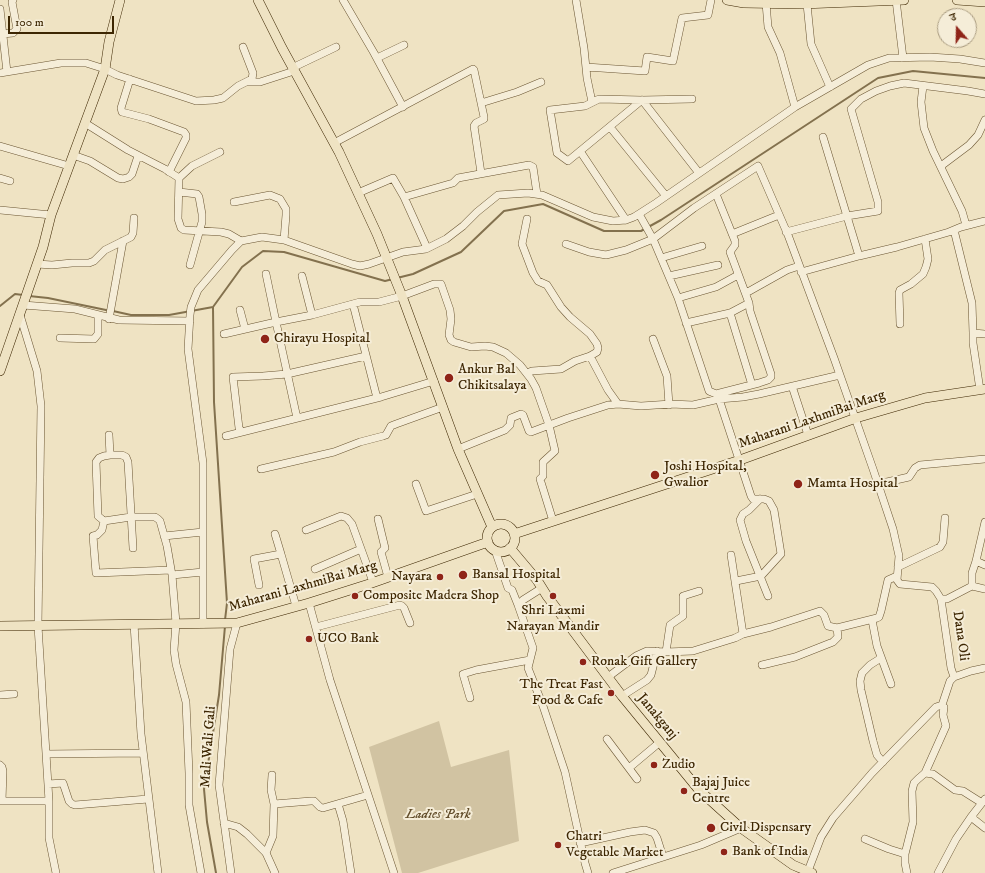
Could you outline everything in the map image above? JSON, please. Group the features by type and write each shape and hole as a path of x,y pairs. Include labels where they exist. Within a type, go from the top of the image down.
{"main road":[{"path":"0,371 43,247 51,215 105,69 109,42 120,0"},
{"path":"258,0 293,69 334,143 388,260 458,449 492,527"},
{"path":"727,0 807,4 904,0"},
{"path":"957,0 985,2"},
{"name":"Maharani LaxhmiBai Marg","path":"514,534 740,460 856,418 924,398 982,390"},
{"path":"499,524 506,525 512,530 514,534 514,541 510,548 503,551 492,548 488,542 488,534 492,527 499,524"},
{"name":"Maharani LaxhmiBai Marg","path":"0,626 176,623 234,624 309,603 488,542"},
{"name":"Janakganj","path":"510,548 527,568 622,696 699,790 741,828 795,869 810,872"}],"street":[{"path":"2,34 13,33 17,29 12,2 13,0"},
{"path":"343,0 377,58 403,107"},
{"path":"576,0 592,102"},
{"path":"586,67 645,71 647,57 673,61 682,18 708,15 711,0"},
{"path":"896,0 903,58"},
{"path":"766,3 768,28 780,53 795,107"},
{"path":"807,4 811,44 830,87"},
{"path":"0,9 4,73 72,63 86,64 105,69 117,75 190,99 204,101 223,98 238,86 249,82 260,82 293,69 336,47"},
{"path":"377,58 404,45"},
{"path":"243,47 253,73 252,79 249,82"},
{"path":"208,624 203,572 203,463 188,349 190,318 191,307 198,290 205,280 241,241 262,237 284,240 360,266 388,260 403,252 427,248 446,239 498,195 528,193 542,195 593,217 613,221 626,220 640,216 666,196 795,107 868,65 889,58 930,57 960,59 985,63"},
{"path":"334,143 471,69 474,70 484,119 476,123 474,126 481,173"},
{"path":"130,79 121,108 122,112 149,119 184,132 186,135 186,138 169,172"},
{"path":"481,103 518,92 541,82"},
{"path":"786,232 847,216 878,211 878,202 851,109 862,99 876,91 890,86 904,84 985,94"},
{"path":"923,86 921,102 924,128 933,151 962,210 966,225"},
{"path":"642,100 568,161 557,153 550,110 585,106 599,99 692,99"},
{"path":"642,100 699,173"},
{"path":"941,166 969,145 978,135 985,120"},
{"path":"85,123 138,156 179,178"},
{"path":"610,127 666,196"},
{"path":"823,137 859,256"},
{"path":"0,146 69,166"},
{"path":"580,151 626,220"},
{"path":"179,178 192,166 220,152"},
{"path":"74,155 90,160 118,178 123,179 132,174 138,156"},
{"path":"404,197 453,183 458,178 529,165 533,167 536,194"},
{"path":"566,244 589,252 606,255 616,254 652,238 694,208 758,166 786,232 856,418 893,529 899,556 897,580 900,584 932,587 941,599 947,598 972,586 985,589"},
{"path":"0,178 10,181"},
{"path":"179,178 179,224 184,230 199,230 229,234 241,241"},
{"path":"358,193 393,178 404,197 427,248"},
{"path":"180,192 193,192 197,194 199,197 202,214 202,222 190,265"},
{"path":"458,449 505,430 510,425 511,418 521,414 524,417 529,431 531,432 600,408 618,404 641,406 693,405 768,380 771,377 771,374 750,311 750,303 730,252 735,241 716,194"},
{"path":"234,202 270,195 280,199 286,209 284,240"},
{"path":"0,210 51,215"},
{"path":"732,234 779,215"},
{"path":"640,216 652,238 678,298 709,391 718,396 743,397 840,375"},
{"path":"37,264 52,265 94,261 109,248 131,237 133,233 134,218"},
{"path":"526,219 522,244 533,273 538,281 547,285 561,307 570,317 590,334 598,348 597,352 590,356 575,361 560,369 532,371 527,373"},
{"path":"746,293 787,270 800,269 897,248 966,225 985,221"},
{"path":"954,230 972,303 974,350 982,390"},
{"path":"900,324 899,293 900,290 911,284 923,274 928,259 925,239"},
{"path":"109,319 123,241"},
{"path":"661,258 702,246"},
{"path":"669,276 718,265"},
{"path":"266,274 297,418"},
{"path":"678,298 716,287 738,275"},
{"path":"302,276 312,315"},
{"path":"224,334 312,315 353,304 378,302 401,292 434,284 441,284 450,310 451,319 449,335 451,340 471,347 493,347 506,353 515,359 527,373 536,388 549,425 555,451 543,462 543,476 540,479 553,520"},
{"path":"24,303 75,309 109,319 119,320 190,318"},
{"path":"686,323 730,313 750,303"},
{"path":"353,304 377,398"},
{"path":"240,310 245,329"},
{"path":"730,313 752,385"},
{"path":"20,315 37,371 41,406 38,626 49,801 49,838 56,873"},
{"path":"60,338 94,339 98,334 98,316"},
{"path":"973,333 985,334"},
{"path":"653,339 667,376 668,405"},
{"path":"242,432 237,423 233,376 287,374 366,356"},
{"path":"590,356 608,390 618,404"},
{"path":"226,436 377,398 434,381"},
{"path":"792,386 808,435"},
{"path":"718,396 753,499 764,499 769,501 772,505 781,549 781,554 761,576 736,581"},
{"path":"261,469 334,452 360,442 383,436 391,426 443,407"},
{"path":"109,435 110,455"},
{"path":"133,548 131,517 128,462 126,457 122,455 104,456 99,458 96,462 98,516 104,521 131,517 155,517 158,519 164,536 172,573 176,623 174,650 186,702 189,805 201,873"},
{"path":"878,484 909,477 915,468 920,465 985,459"},
{"path":"416,484 426,511 477,494"},
{"path":"760,499 750,510 743,514 740,520 746,541 768,596"},
{"path":"306,530 341,516 347,518 352,524 373,582"},
{"path":"898,567 940,547 943,542 945,518"},
{"path":"378,519 385,548 381,552 388,577"},
{"path":"104,521 102,530 97,535 93,536 96,573 203,572"},
{"path":"972,586 972,573 985,522"},
{"path":"164,536 203,532"},
{"path":"275,534 296,606"},
{"path":"315,569 361,549"},
{"path":"495,550 508,588 512,590 533,648 528,668 543,706 565,772 588,873"},
{"path":"259,585 254,559 281,554"},
{"path":"732,555 743,634"},
{"path":"976,561 985,565"},
{"path":"608,677 636,656 647,651 666,652 693,650 735,638 743,634 766,629 820,611 824,615 828,626 837,628 872,620 879,616 888,580 897,576"},
{"path":"518,605 542,588"},
{"path":"666,652 670,625 683,616 683,596 699,591"},
{"name":"Dana Oli","path":"941,599 951,668 954,677"},
{"path":"309,603 330,680 394,873"},
{"path":"316,627 400,605 404,608 410,623"},
{"path":"872,620 881,658 891,684"},
{"path":"134,624 142,753 158,873"},
{"name":"Mali Wali Gali","path":"231,873 219,797 219,771 230,649 234,624"},
{"path":"762,664 790,658 834,642 838,637 837,628"},
{"path":"622,696 647,680 651,675 657,651"},
{"path":"881,658 870,665 862,673 860,682 877,755 883,762"},
{"path":"470,698 463,674 476,670 530,660"},
{"path":"907,873 905,854 913,822 912,788 914,783 925,773 946,726 943,715 944,707 942,705 948,686 954,677 985,668"},
{"path":"0,695 14,694"},
{"path":"810,872 821,837 833,818 883,762 936,707 942,705"},
{"path":"607,739 637,779"},
{"path":"629,768 660,742"},
{"path":"46,754 142,753"},
{"path":"0,765 3,771 1,801 49,801"},
{"path":"925,773 933,774 956,790 963,791 984,801 949,849 938,873"},
{"path":"266,853 273,836 274,804 271,790 272,775"},
{"path":"48,784 63,782 69,801 75,805 148,799"},
{"path":"274,804 314,801 323,808 368,795"},
{"path":"338,804 343,821 351,873"},
{"path":"971,817 985,828"},
{"path":"224,823 238,827 266,853 275,873"},
{"path":"613,873 701,845 741,828"},
{"path":"580,843 645,830 651,832 657,838 663,857"},
{"path":"865,839 905,854"}],"green space":[{"name":"Ladies Park","path":"439,721 451,767 509,750 519,841 418,873 402,873 369,747"}],"waterway":[{"path":"397,278 413,274 461,252 504,211 543,204 604,231 641,231 661,220 878,78 913,71 985,78"},
{"path":"225,620 227,603 214,402 213,307 242,267 263,251 284,252 385,281 393,279"},
{"path":"0,306 15,294 23,295"},
{"path":"29,296 48,298 106,310"},
{"path":"113,311 131,315 169,315 213,307"},
{"path":"216,873 207,822 204,789 219,695 225,626"}],"place":[{"name":"Chirayu Hospital","path":"265,339"},
{"name":"Ankur Bal Chikitsalaya","path":"449,378"},
{"name":"Joshi Hospital, Gwalior","path":"655,475"},
{"name":"Mamta Hospital","path":"798,484"},
{"name":"Bansal Hospital","path":"463,575"},
{"name":"Nayara","path":"440,577"},
{"name":"Composite Madera Shop","path":"355,596"},
{"name":"Shri Laxmi Narayan Mandir","path":"553,596"},
{"name":"UCO Bank","path":"309,639"},
{"name":"Ronak Gift Gallery","path":"583,662"},
{"name":"The Treat Fast Food & Cafe","path":"611,693"},
{"name":"Zudio","path":"654,765"},
{"name":"Bajaj Juice Centre","path":"684,791"},
{"name":"Civil Dispensary","path":"711,828"},
{"name":"Chatri Vegetable Market","path":"558,845"},
{"name":"Bank of India","path":"724,852"}]}
